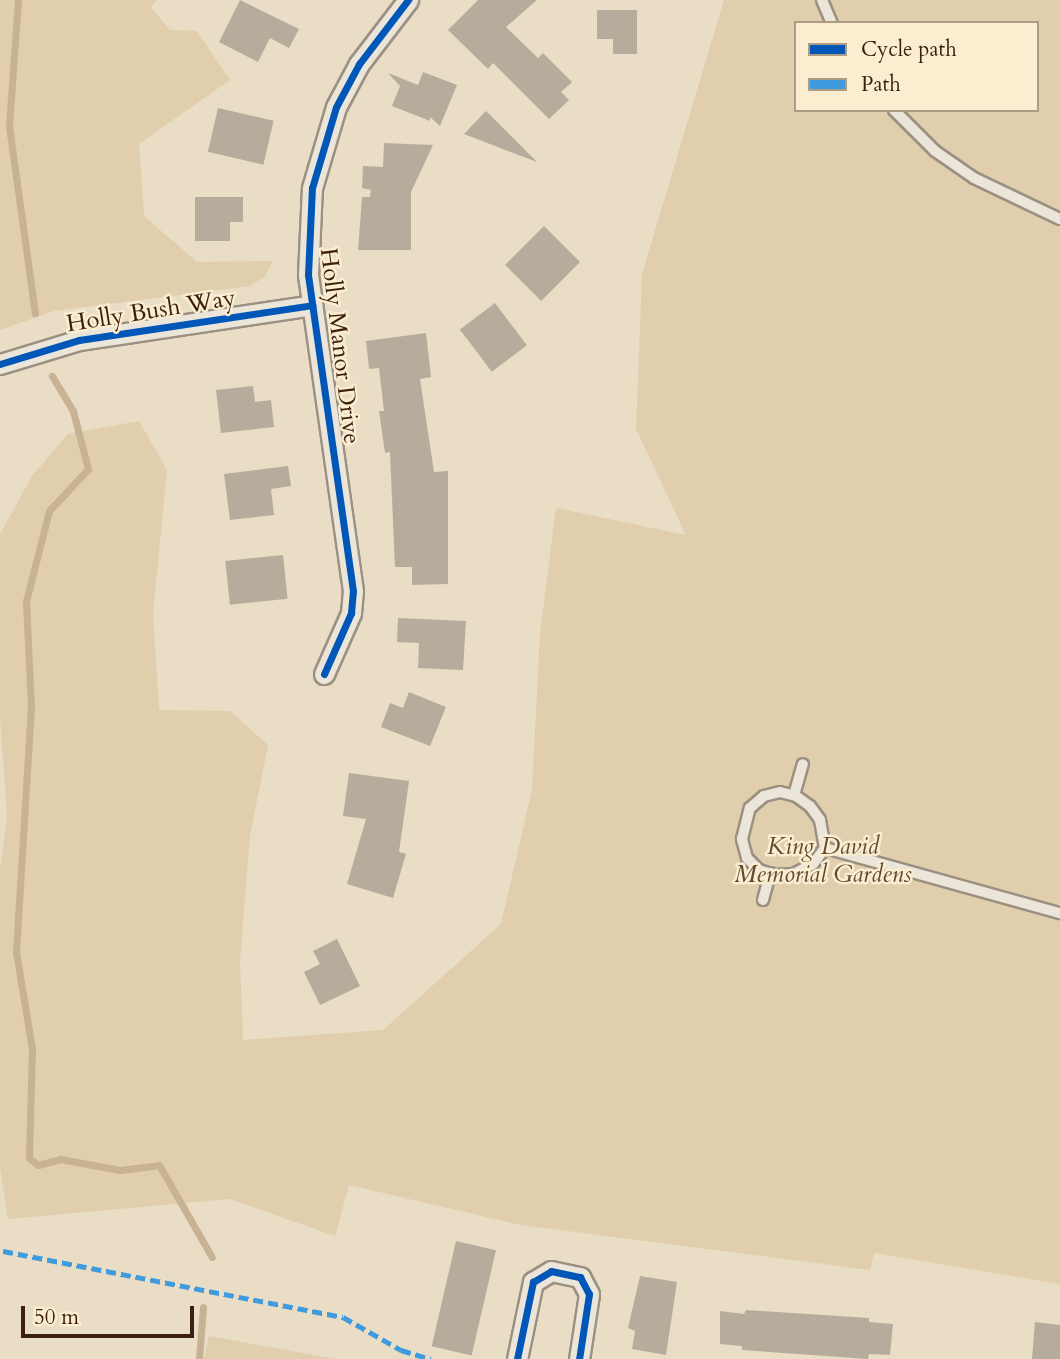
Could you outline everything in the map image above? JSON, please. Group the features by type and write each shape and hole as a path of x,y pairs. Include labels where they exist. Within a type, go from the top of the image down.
{"street":[{"name":"Holly Manor Drive","path":"324,674 351,612 353,591 312,305 307,234 321,147 359,64 408,0"},
{"name":"Holly Bush Way","path":"0,364 79,340 312,305"},
{"path":"517,1359 533,1282 551,1271 580,1277 589,1293 579,1359"}],"lane":[{"path":"822,0 831,21"},
{"path":"896,112 935,151 974,178 1060,219"},
{"path":"794,795 803,764"},
{"path":"780,792 794,795 810,806 820,820 825,848 813,864 793,874 770,873 747,858 743,823 764,796 780,792"},
{"path":"825,848 1060,913"},
{"path":"763,900 770,873"}],"green space":[{"path":"0,0 157,0 151,7 170,30 197,31 230,80 139,144 144,216 197,262 273,261 265,276 250,286 54,311 0,330"},
{"name":"King David Memorial Gardens","path":"724,0 1060,0 1060,1284 874,1253 870,1270 521,1225 349,1185 335,1236 230,1199 8,1219 0,1168 0,870 7,817 0,718 0,534 32,476 68,434 139,421 167,470 153,613 159,710 230,711 268,745 250,836 240,961 243,1040 383,1030 501,924 532,790 540,634 556,508 686,535 636,429 642,274"},
{"path":"209,1336 303,1353 336,1359 204,1359"}],"building":[{"path":"240,0 299,29 289,48 270,38 258,62 219,42"},
{"path":"478,0 537,0 506,27 538,58 543,53 572,82 561,92 569,100 549,119 493,63 488,69 448,30"},
{"path":"597,10 637,10 637,54 613,54 613,39 597,39"},
{"path":"423,72 457,85 440,126 430,117 430,121 392,106 400,86 388,73 418,85"},
{"path":"218,108 274,121 263,165 208,152"},
{"path":"486,111 537,162 464,134"},
{"path":"384,143 433,145 411,192 411,250 358,250 362,197 370,197 371,190 362,188 363,166 383,167"},
{"path":"195,197 243,197 243,222 230,222 230,241 195,241"},
{"path":"544,226 580,262 541,301 505,265"},
{"path":"495,303 527,345 492,372 460,329"},
{"path":"426,333 431,377 420,379 434,472 448,471 448,584 412,585 412,567 395,567 390,452 385,453 379,411 384,411 379,368 369,369 366,341"},
{"path":"253,386 255,402 271,400 274,427 221,433 216,390"},
{"path":"288,466 291,486 271,489 274,515 230,520 224,474"},
{"path":"283,555 288,599 230,605 225,561"},
{"path":"398,618 466,621 463,670 418,668 419,643 397,642"},
{"path":"409,692 446,707 430,746 381,727 390,703 403,708"},
{"path":"349,773 409,781 399,852 406,854 393,898 347,884 366,819 343,816"},
{"path":"337,939 360,986 320,1005 304,972 320,964 313,951"},
{"path":"456,1241 496,1250 472,1355 432,1346"},
{"path":"640,1276 677,1282 666,1355 632,1349 635,1331 628,1328"},
{"path":"746,1310 869,1318 869,1322 893,1324 890,1355 869,1354 868,1359 742,1350 742,1346 720,1344 720,1311 744,1314"},
{"path":"1035,1322 1060,1325 1060,1359 1032,1359"}],"waterway":[{"path":"18,0 9,126 35,313"},
{"path":"52,376 73,411 88,469 49,511 26,601 31,706 16,952 32,1049 29,1158 38,1165 60,1159 120,1170 159,1165 212,1257"},
{"path":"199,1359 203,1307"}],"marked path":[{"path":"3,1251 343,1317 401,1350 431,1359"}],"cycle path":[{"path":"324,674 351,613 353,591 308,275 312,188 336,107 359,64 408,0"},
{"path":"0,364 79,340 312,305"},
{"path":"517,1359 533,1282 551,1271 580,1277 589,1294 579,1359"}]}
